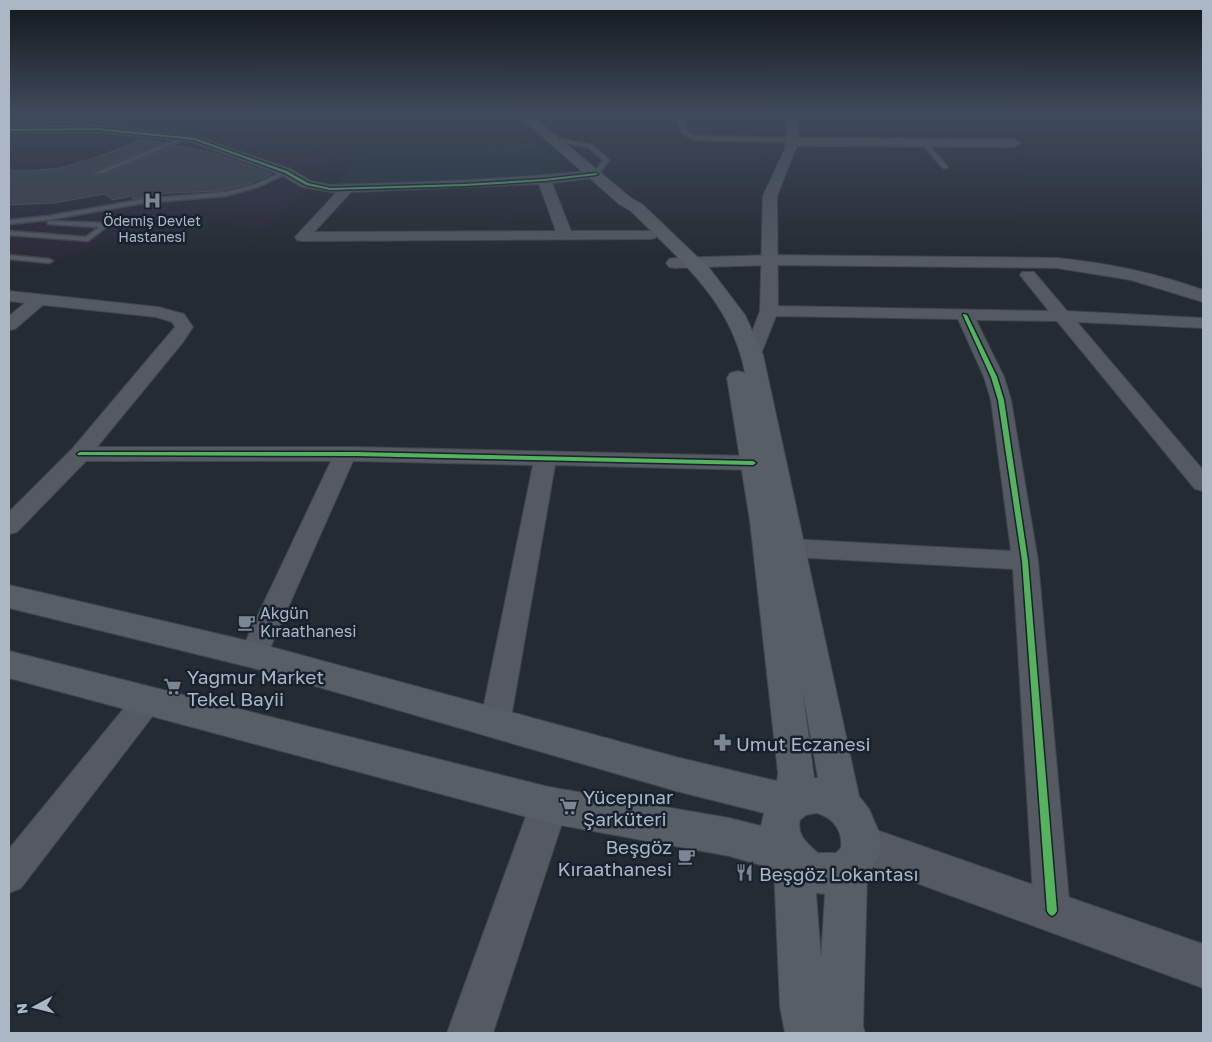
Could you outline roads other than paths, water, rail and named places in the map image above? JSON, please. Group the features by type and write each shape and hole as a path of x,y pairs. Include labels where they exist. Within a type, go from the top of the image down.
{"main road":[{"path":"582,163 625,201 637,208 689,268 735,315 752,355 842,805"},
{"path":"625,201 627,211 650,235 689,268 714,312 734,353 764,522 796,773 793,801"},
{"path":"9,597 253,655 676,774 793,801"},
{"path":"9,665 549,805 729,837 790,856 805,868 819,874 834,874 854,857"},
{"path":"808,1033 803,1007 790,856 780,830 780,819 784,810 793,801 805,796 818,795 842,805 857,823 861,834 854,857 840,1026 842,1033"}],"street":[{"path":"261,163 317,187 346,190 544,180 596,174"},
{"path":"752,355 769,311 770,196 785,163"},
{"path":"544,180 565,235"},
{"path":"346,190 302,236 650,235"},
{"path":"689,268 1084,265 1140,277 1203,296"},
{"path":"769,266 1056,275 1098,280 1149,290 1203,308"},
{"path":"1028,275 1203,484"},
{"path":"9,296 158,312 178,318 184,327 177,338 80,454 9,526"},
{"path":"9,325 38,300"},
{"path":"769,311 1064,316 1203,323"},
{"path":"965,315 994,378 1001,400 1025,561 1052,911"},
{"path":"80,454 345,454 753,463"},
{"path":"253,655 345,454"},
{"path":"495,724 545,459"},
{"path":"791,548 1025,561"},
{"path":"9,876 148,700"},
{"path":"470,1033 549,805"},
{"path":"854,857 1052,911 1203,966"}],"lane":[{"path":"98,173 123,163"},
{"path":"941,163 945,167"},
{"path":"9,222 45,220 144,201 226,194 256,186 286,172"},
{"path":"9,233 23,234 88,239 106,225 45,220 23,234 9,242"},
{"path":"9,257 48,260"}],"place":[{"name":"Ödemiş Devlet Hastanesi","path":"152,200"},
{"name":"Akgün Kıraathanesi","path":"246,622"},
{"name":"Yağmur Market Tekel Bayii","path":"173,687"},
{"name":"Umut Eczanesi","path":"722,743"},
{"name":"Yücepınar Şarküteri","path":"569,807"},
{"name":"Beşgöz Kıraathanesi","path":"686,857"},
{"name":"Beşgöz Lokantası","path":"745,873"}]}
